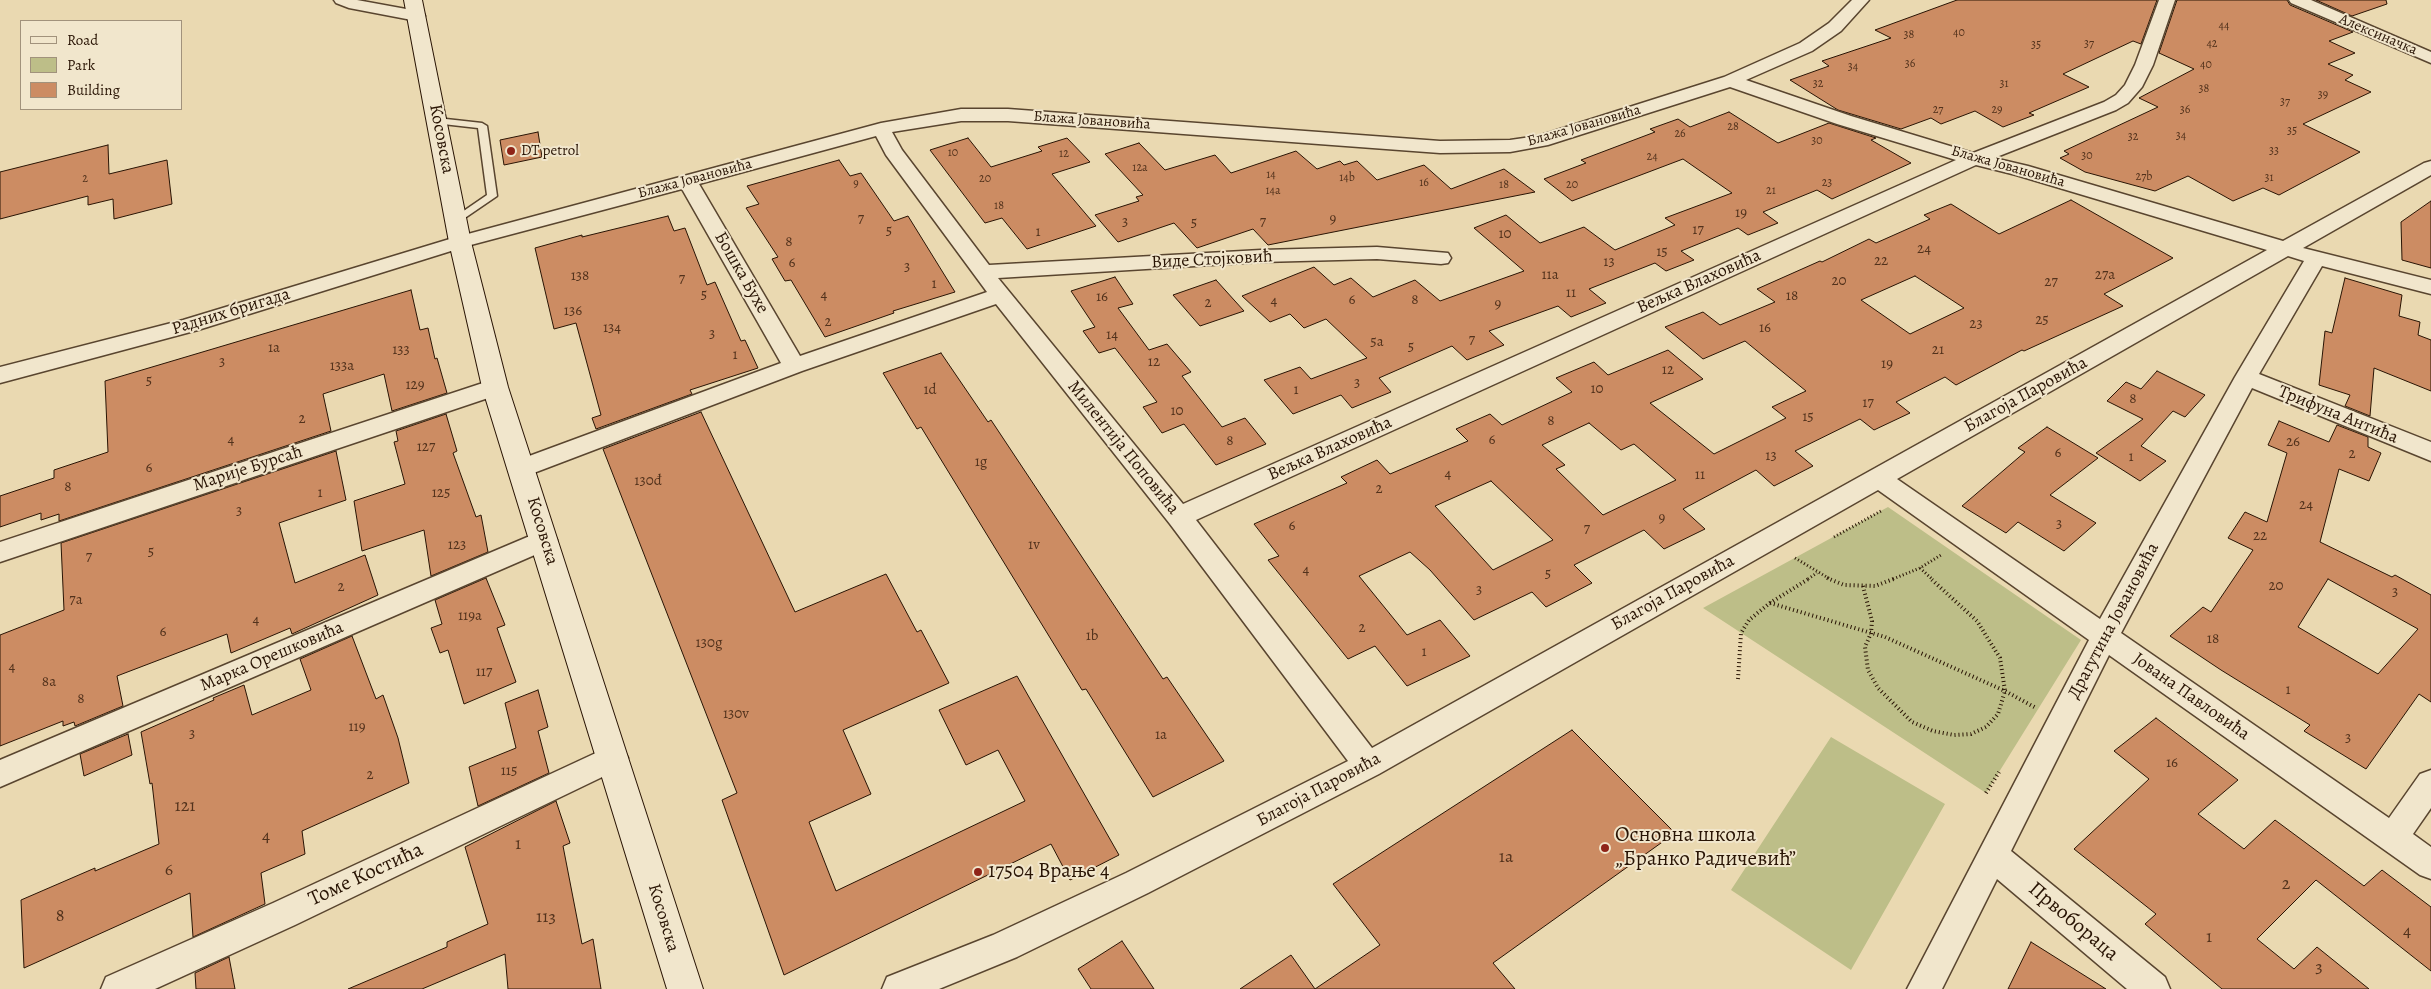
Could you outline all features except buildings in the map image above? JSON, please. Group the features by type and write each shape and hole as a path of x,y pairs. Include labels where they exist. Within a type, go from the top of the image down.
{"street":[{"path":"342,0 354,5 415,8"},
{"name":"Блажа Јовановића","path":"458,231 687,181 881,129 961,116 1008,115 1440,147 1510,146 1541,141 1730,81 1806,47 1835,27 1861,0"},
{"name":"Вељка Влаховића","path":"1179,517 1974,158 2110,106 2122,99 2133,87 2144,64 2167,0"},
{"name":"Алексиначка","path":"2296,0 2431,58"},
{"name":"Косовска","path":"415,8 458,231 495,387 685,989"},
{"name":"Блажа Јовановића","path":"1730,81 1807,108 2287,250 2431,287"},
{"name":"Милентија Поповића","path":"881,129 893,151 1000,295 1179,517 1368,765"},
{"name":"Благоја Паровића","path":"899,989 1005,946 1137,883 1368,765 1877,477 2431,168"},
{"name":"Бошка Бухе","path":"687,181 794,366"},
{"name":"Радних бригада","path":"0,376 190,325 458,231"},
{"name":"Виде Стојковић","path":"983,272 1260,256 1377,253 1441,258"},
{"name":"Драгутина Јовановића","path":"1924,989 2104,638 2246,377 2316,258"},
{"path":"522,468 794,366 1000,295"},
{"name":"Трифуна Антића","path":"2246,377 2431,452"},
{"name":"Марије Бурсаћ","path":"0,552 495,387"},
{"name":"Јована Павловића","path":"1877,477 2104,638 2431,864"},
{"name":"Марка Орешковића","path":"0,774 544,540"},
{"name":"Томе Костића","path":"118,989 284,914 613,758"},
{"path":"2393,837 2431,783"},
{"name":"Првобораца","path":"1993,856 2153,989"}],"lane":[{"path":"437,121 482,126 492,196 458,231"}],"path":[{"path":"1829,540 1888,507"},
{"path":"1786,563 1803,553"},
{"path":"1795,558 1817,573 1844,585 1875,586 1893,581 1943,554"},
{"path":"1863,586 1871,609 1871,633 1864,646 1868,670 1878,688 1912,722 1933,731 1954,735 1971,734 1986,727 1998,714 2004,691 2000,658 1977,621 1920,568"},
{"path":"1738,679 1741,632 1750,620 1770,603 1817,573"},
{"path":"1770,603 1871,633 2004,691 2038,709"},
{"path":"2033,718 2043,701"},
{"path":"1986,793 2002,768"}],"green space":[{"path":"1888,507 2081,640 1986,793 1703,608"},
{"path":"1831,737 1945,804 1851,970 1731,890"}],"place":[{"name":"DT petrol","path":"511,151"},
{"name":"Основна школа „Бранко Радичевић”","path":"1605,848"},
{"name":"17504 Врање 4","path":"978,872"}]}
